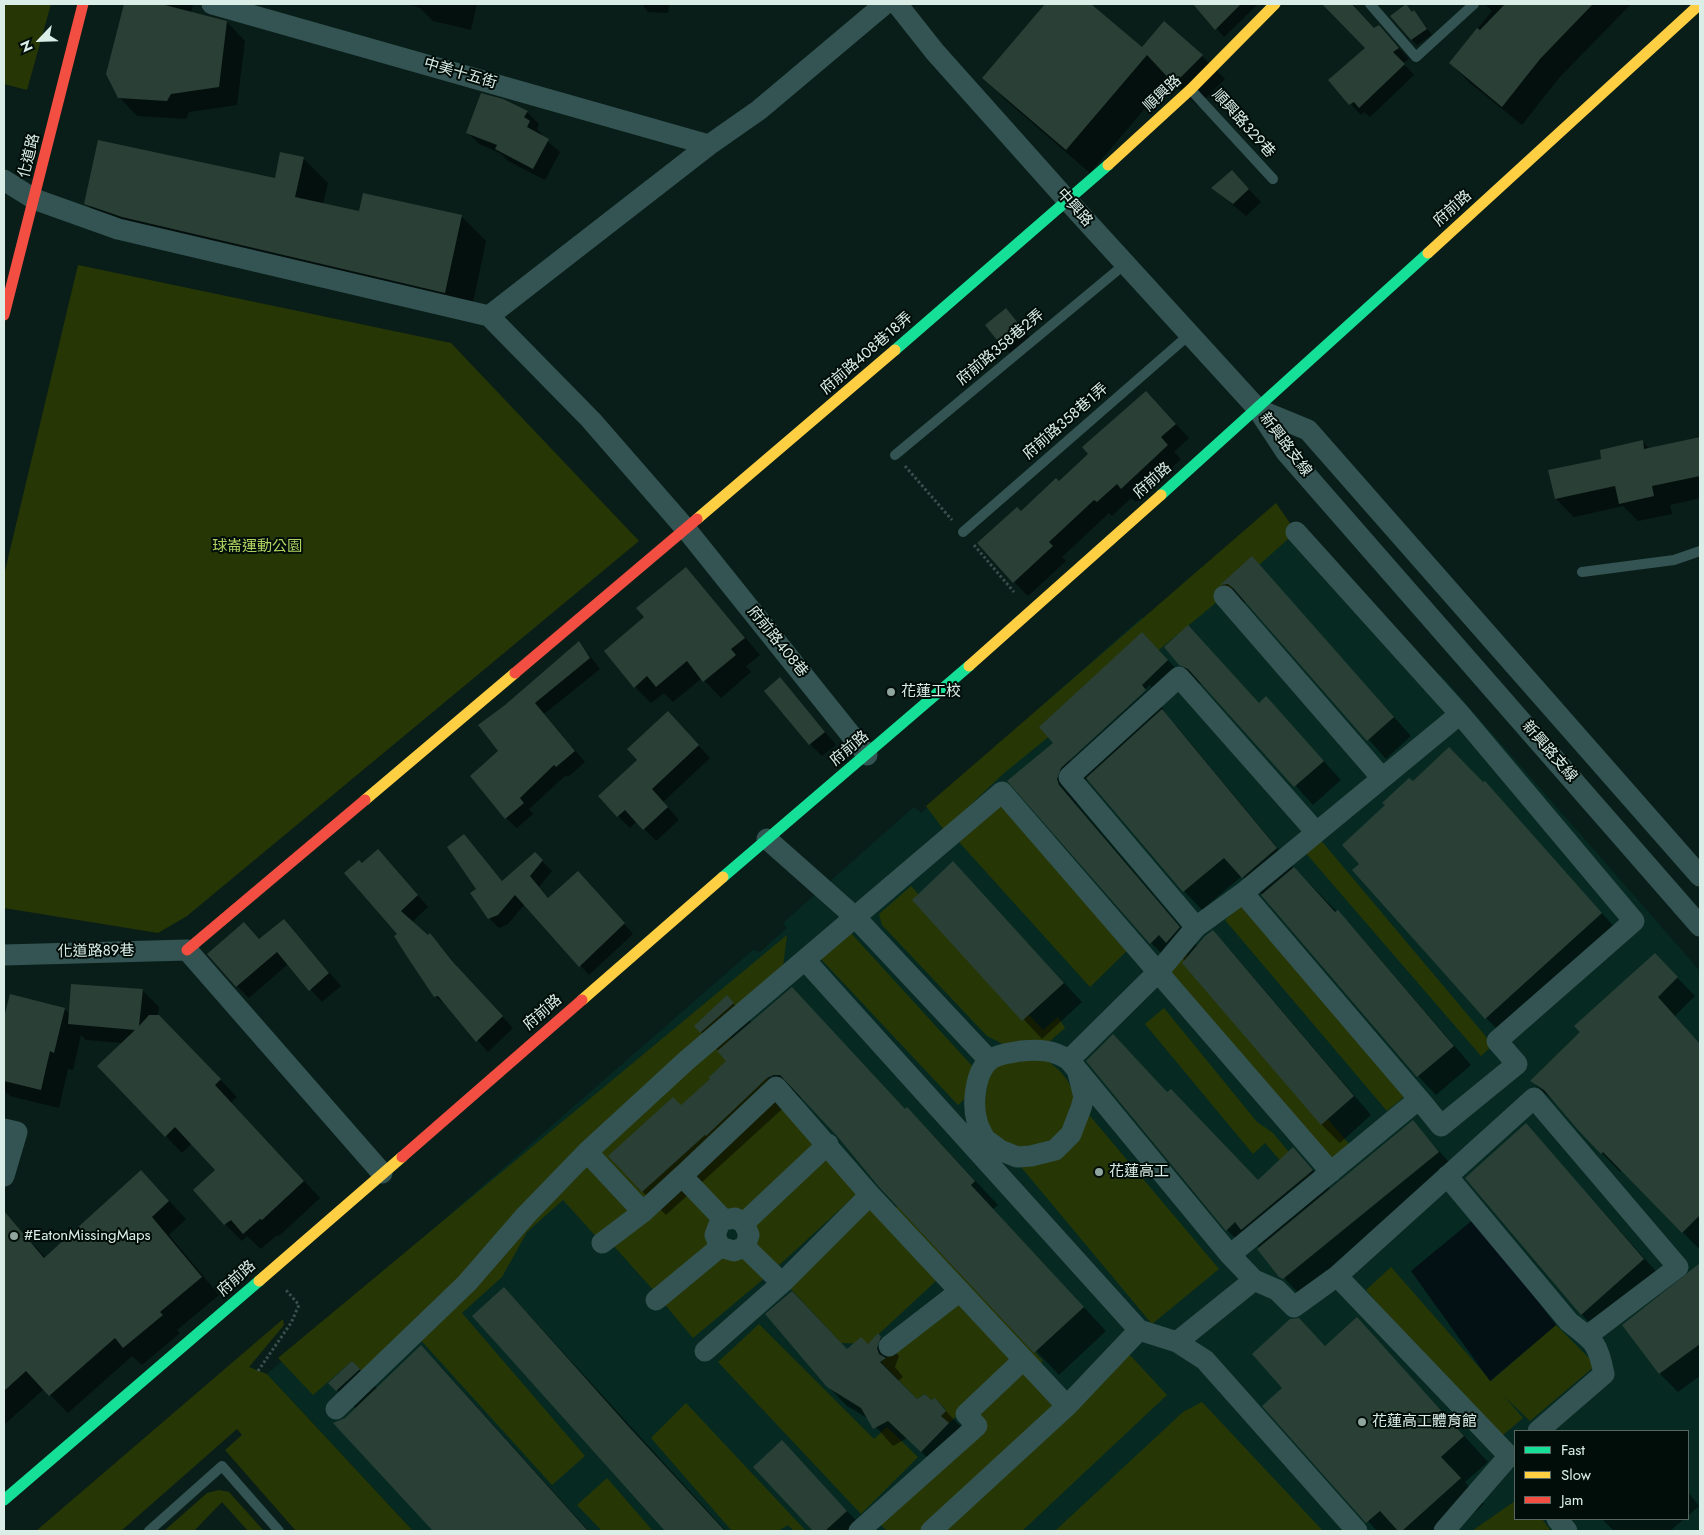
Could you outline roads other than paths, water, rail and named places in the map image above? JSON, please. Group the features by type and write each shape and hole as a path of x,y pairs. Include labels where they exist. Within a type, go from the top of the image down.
{"main road":[{"name":"化道路","path":"4,315 83,4"},
{"name":"順興路","path":"1068,201 1191,89 1275,4"},
{"name":"府前路","path":"4,1500 766,839 867,755 1257,408 1700,4"},
{"name":"府前路408巷18弄","path":"187,950 686,529 1068,201"}],"street":[{"name":"中美十五街","path":"212,4 709,145"},
{"path":"4,180 34,199 118,229 489,316 709,145 766,104 885,4"},
{"name":"中興路","path":"897,4 935,52 1257,408"},
{"name":"府前路408巷","path":"489,316 591,420 686,529 867,755"},
{"name":"新興路支線","path":"1257,408 1308,430 1700,876"},
{"name":"新興路支線","path":"1257,408 1286,452 1700,926"},
{"path":"1243,893 1441,1126 1517,1064 1497,1041 1634,921 1460,714 1296,532"},
{"path":"1224,596 1382,778"},
{"path":"1196,927 1069,777 1179,677 1316,832"},
{"path":"1073,1064 1159,971 1196,927 1243,893 1460,714"},
{"path":"336,1409 467,1283 526,1215 588,1152 686,1060 1002,792 1159,971 1331,1172"},
{"path":"766,839 855,917 989,1060"},
{"path":"187,950 382,1173"},
{"name":"化道路89巷","path":"4,955 187,950"},
{"path":"805,960 980,1143 1139,1330 1177,1342 1205,1360 1357,1531"},
{"path":"980,1143 974,1099 979,1078 989,1060 1001,1054 1039,1049 1050,1050 1073,1064 1230,1255 1254,1280 1277,1290 1294,1307 1337,1276 1534,1098 1678,1267 1588,1336"},
{"path":"980,1143 1017,1157 1031,1156 1055,1150 1070,1134 1082,1108 1084,1097 1073,1064"},
{"path":"602,1243 643,1212 776,1087 828,1144 870,1195 1067,1406"},
{"path":"1230,1255 1419,1099"},
{"path":"4,1176 10,1131"},
{"path":"720,1247 715,1235 720,1222 734,1222 828,1144"},
{"path":"588,1152 643,1212"},
{"path":"682,1176 749,1235 745,1247"},
{"path":"1447,1176 1569,1322 1588,1336 1600,1350 1604,1374 1539,1430"},
{"path":"705,1350 782,1283 870,1195"},
{"path":"720,1247 734,1251 745,1247"},
{"path":"656,1300 720,1247"},
{"path":"745,1247 782,1283"},
{"path":"1337,1276 1513,1457 1444,1531"},
{"path":"1177,1342 1254,1280"},
{"path":"889,1346 960,1291"},
{"path":"930,1531 1067,1406 1139,1330"},
{"path":"868,1528 977,1426 966,1414 1023,1360"},
{"path":"1558,1520 1567,1531"}],"lane":[{"path":"1370,4 1416,57 1474,4"},
{"name":"順興路329巷","path":"1191,89 1273,179"},
{"name":"府前路358巷2弄","path":"895,454 1125,264"},
{"name":"府前路358巷1弄","path":"963,532 1190,334"},
{"path":"1582,572 1674,560 1700,551"},
{"path":"149,1531 222,1466 279,1531"}],"place":[{"name":"花蓮工校","path":"891,692"},
{"name":"花蓮高工","path":"1099,1172"},
{"name":"#EatonMissingMaps","path":"14,1236"},
{"name":"花蓮高工體育館","path":"1362,1422"}],"park label":[{"name":"球崙運動公園","path":"257,547"}]}
